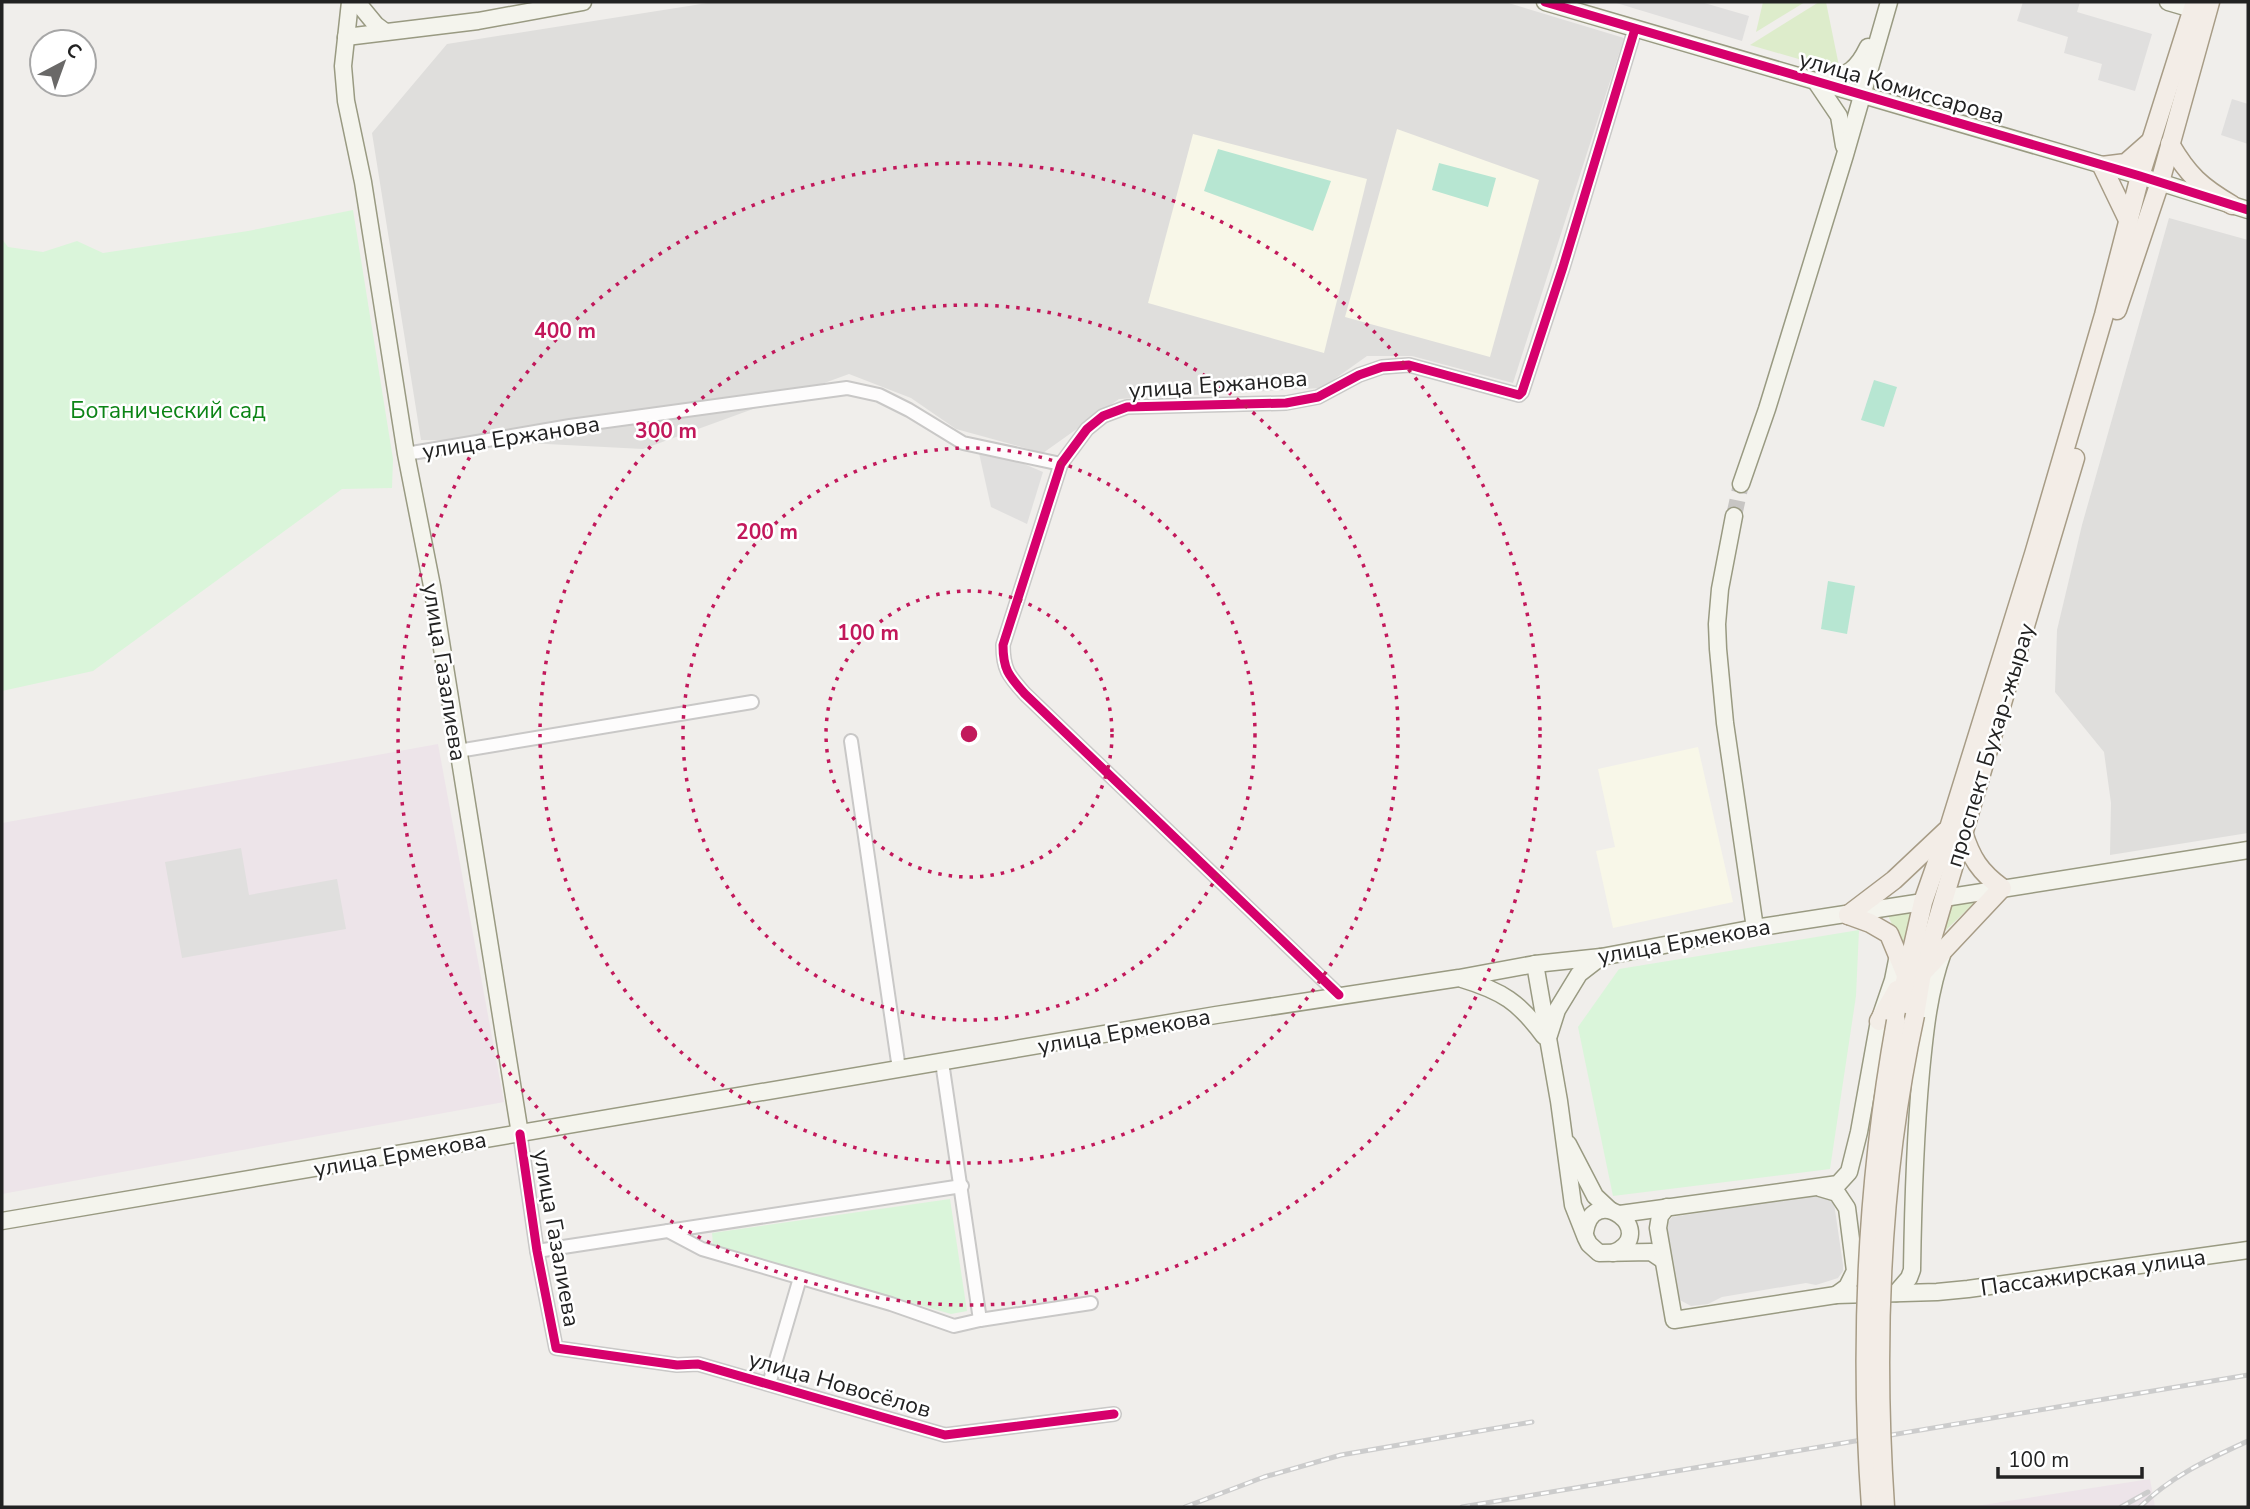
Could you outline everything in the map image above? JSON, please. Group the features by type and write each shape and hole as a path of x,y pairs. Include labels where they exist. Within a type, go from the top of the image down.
{"main road":[{"name":"улица Газалиева","path":"350,2 343,66 346,101 363,182 406,454 432,586 520,1134"},
{"path":"357,2 384,31"},
{"path":"346,37 478,20 583,2"},
{"name":"улица Комиссарова","path":"1545,2 2240,207"},
{"path":"1741,484 1771,397 1889,2"},
{"path":"2168,2 2193,5"},
{"name":"проспект Бухар-жырау","path":"1914,974 1944,898 1956,830 2115,314 2160,182 2210,2"},
{"name":"проспект Бухар-жырау","path":"2040,556 2140,176 2193,5"},
{"path":"1845,155 1839,116 1816,82 1839,77 1856,69 1878,36"},
{"path":"2129,222 2102,166 2126,163 2151,140"},
{"path":"2170,144 2194,180 2240,207"},
{"path":"1734,516 1720,589 1718,649 1755,928"},
{"path":"1585,1232 1592,1215 1598,1212 1667,1207 1820,1188 1838,1184 1849,1172 1887,1021 1914,974 1943,952 2002,888 1988,878 1970,856 1956,830 1847,915"},
{"name":"проспект Бухар-жырау","path":"1885,1507 1880,1412 1883,1266 1896,1124 1905,1064 1921,1015 1914,974 1923,902 1956,830"},
{"name":"улица Ермекова","path":"2,1221 1339,995 1535,964 1601,957 1755,928 2248,850"},
{"path":"1847,915 1870,923 1889,934 1898,955 1914,974"},
{"path":"1820,1188 1837,1193 1847,1208 1855,1271 1861,1279 1888,1293 1909,1278 1912,1270 1914,1144 1921,1015 1943,952"},
{"path":"1871,1507 1865,1384 1866,1283 1887,1021 1898,955"},
{"path":"1547,1041 1557,1010 1579,974 1601,957"},
{"path":"1535,964 1573,1205 1589,1244 1606,1254 1651,1252 1663,1260"},
{"path":"1459,978 1489,987 1526,1011 1547,1041"},
{"path":"1563,1132 1595,1196 1628,1225 1628,1240 1619,1251 1612,1254"},
{"path":"1663,1260 1658,1228 1660,1216 1667,1207"},
{"name":"Пассажирская улица","path":"1663,1260 1674,1320 1836,1294 1937,1292 2248,1250"},
{"path":"1912,1270 1927,1287 1937,1292"},
{"path":"1836,1294 1847,1287 1855,1271"}],"street":[{"name":"улица Ержанова","path":"1339,995 1025,694 1009,677 1003,663 1003,645 1061,464 1087,429 1104,416 1127,407 1286,403 1318,397 1359,375 1382,367 1409,365 1519,395 1563,267 1635,29"},
{"name":"улица Ержанова","path":"406,454 570,426 847,388 879,396 909,410 963,443 1061,464"},
{"path":"458,751 752,702"},
{"path":"851,741 899,1069"},
{"path":"942,1062 980,1320"},
{"name":"улица Газалиева","path":"520,1134 537,1251 556,1348"},
{"path":"537,1251 962,1186"},
{"path":"668,1231 702,1249 891,1304 954,1326 1091,1303"},
{"name":"улица Новосёлов","path":"769,1384 800,1278"},
{"name":"улица Новосёлов","path":"556,1348 677,1365 698,1364 945,1434 1114,1414"}],"shaded area":[{"path":"714,2 1505,2 1624,38 1513,383 1412,356 1367,356 1322,388 1119,399 1043,453 956,429 911,398 849,374 643,449 421,440 372,133 447,44"},
{"path":"1613,2 1701,2 1749,16 1742,41"},
{"path":"2023,2 2080,2 2077,12 2152,34 2135,91 2098,80 2102,64 2064,53 2068,37 2017,21"},
{"path":"2232,99 2248,104 2248,144 2221,135"},
{"path":"1397,129 1539,180 1490,357 1345,317"},
{"path":"1193,134 1367,179 1324,353 1148,303"},
{"path":"2169,218 2248,240 2248,833 2110,855 2111,803 2104,752 2055,692 2057,630 2082,525"},
{"path":"979,453 1008,457 1043,472 1027,524 991,507"},
{"path":"438,744 504,1102 2,1194 2,823"},
{"path":"1698,747 1733,902 1613,928 1596,851 1615,847 1598,769"},
{"path":"241,848 249,895 337,879 346,929 182,958 165,862"},
{"path":"1804,1194 1827,1195 1834,1203 1843,1265 1843,1271 1838,1278 1816,1285 1806,1283 1722,1297 1708,1304 1691,1306 1678,1299 1664,1228 1672,1217 1796,1198"},
{"path":"2150,1479 2155,1507 1970,1507"}],"green space":[{"path":"1763,2 1805,2 1756,32"},
{"path":"1819,2 1826,2 1840,71 1750,45"},
{"path":"1218,149 1331,181 1313,231 1204,191"},
{"path":"1439,163 1496,178 1488,207 1432,190"},
{"name":"Ботанический сад","path":"353,210 393,459 392,488 342,489 93,671 2,691 2,239 8,247 43,252 77,241 103,253 248,231"},
{"path":"1874,380 1897,387 1884,427 1861,420"},
{"path":"1828,581 1855,586 1847,634 1821,629"},
{"path":"1976,901 1942,934 1949,907"},
{"path":"1914,911 1905,950 1888,916"},
{"path":"1859,930 1856,996 1830,1169 1613,1196 1578,1027 1619,969"},
{"path":"950,1199 967,1311 951,1314 713,1245 712,1233"}],"tunnel":[{"path":"1734,516 1741,484"}],"railway":[{"path":"1462,1507 2248,1375"},
{"path":"1185,1507 1264,1477 1341,1455 1532,1422"},
{"path":"2140,1507 2178,1477 2248,1441"},
{"path":"2121,1507 2148,1492"}],"cycle path":[{"path":"1545,2 2248,210"},
{"path":"1339,995 1025,694 1008,672 1003,645 1061,464 1087,429 1103,416 1127,407 1286,403 1318,397 1359,375 1382,367 1409,365 1519,395 1563,267 1635,29"},
{"path":"520,1134 537,1251 556,1348 677,1365 698,1364 945,1435 1114,1414"}]}
